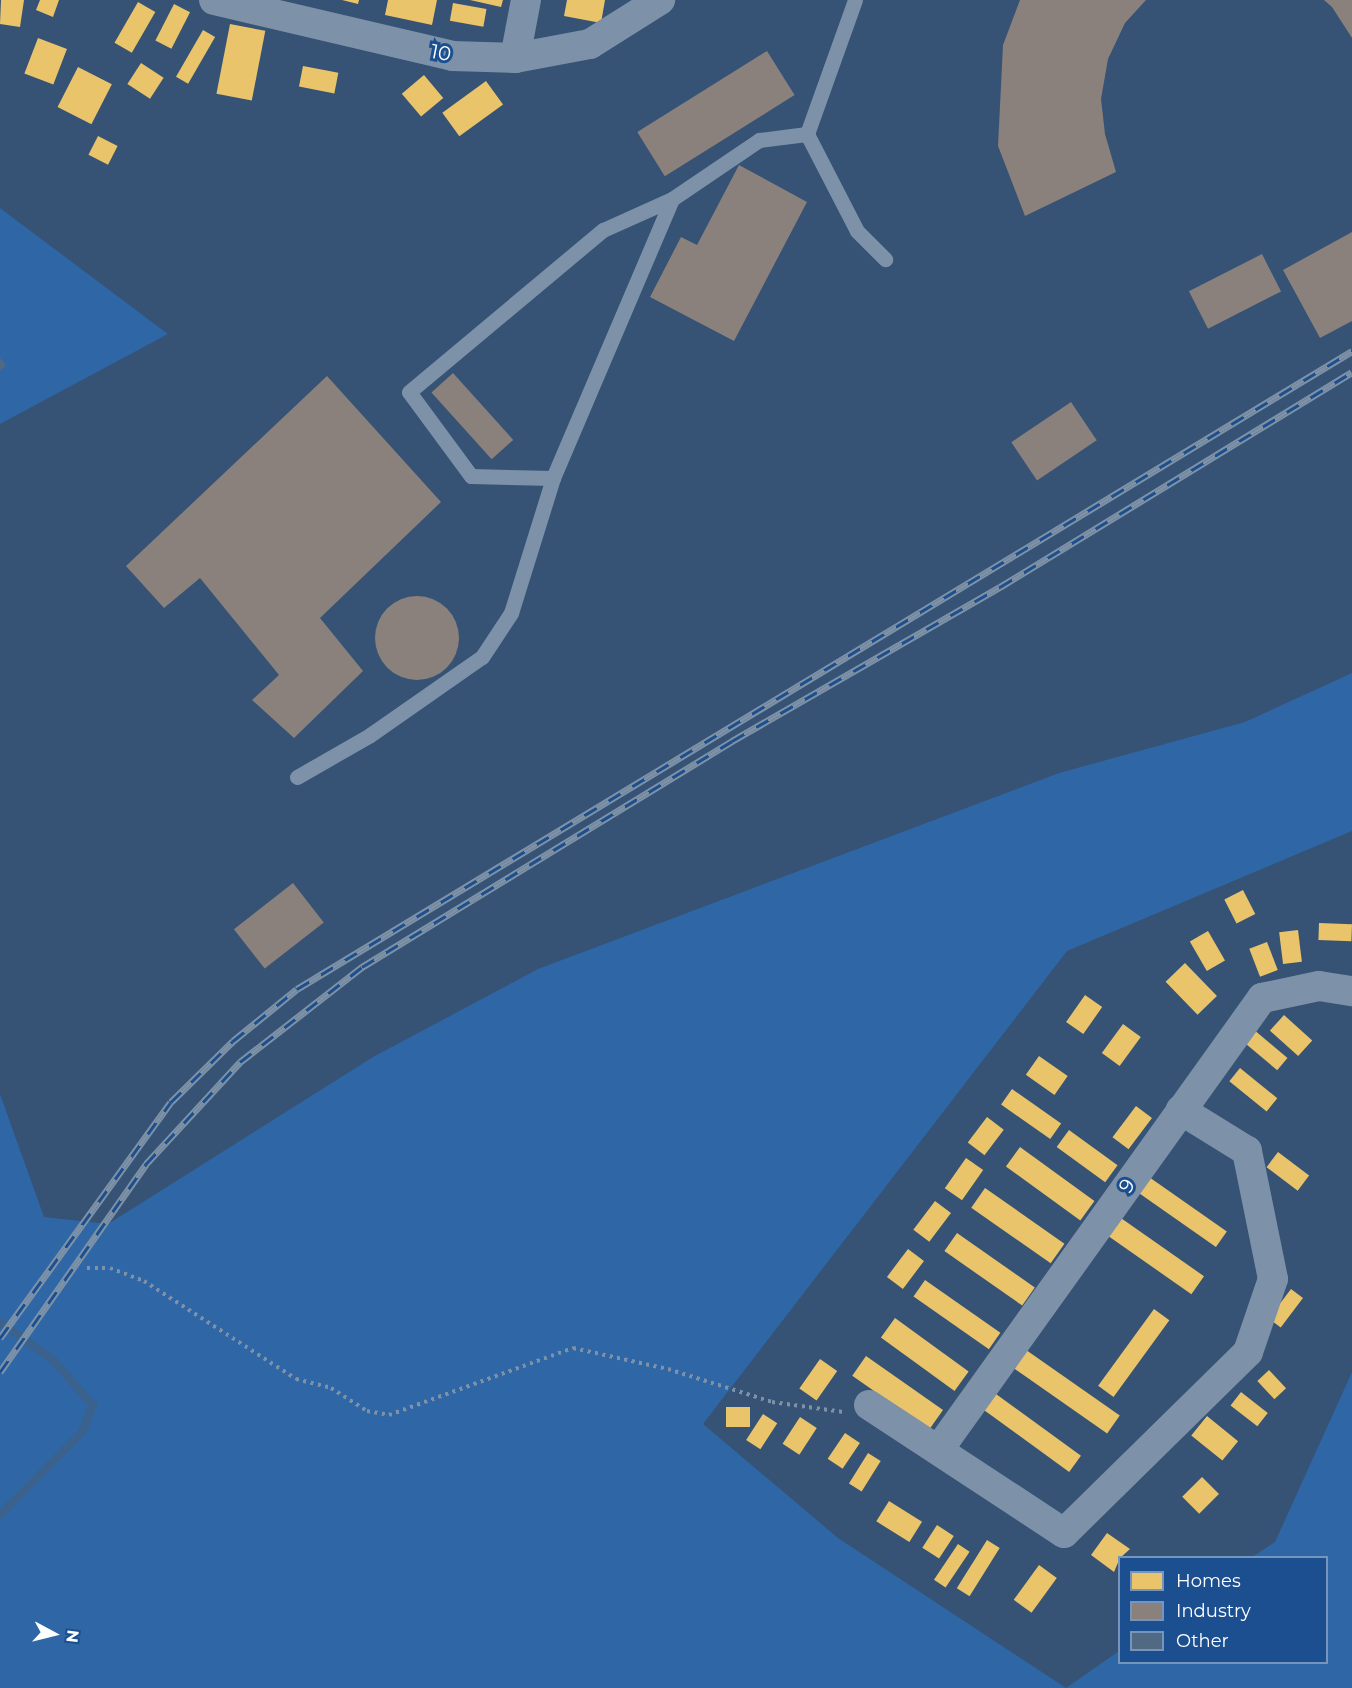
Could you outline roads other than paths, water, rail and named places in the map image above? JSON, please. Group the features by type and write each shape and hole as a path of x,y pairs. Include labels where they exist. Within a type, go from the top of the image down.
{"street":[{"name":"10","path":"214,0 265,5 452,56 515,58 590,44 660,0"},
{"path":"515,58 526,0"},
{"name":"9","path":"939,1449 1262,998 1319,986 1352,991"},
{"path":"869,1404 1064,1533 1248,1352 1273,1279 1247,1151 1181,1110"}],"lane":[{"path":"855,0 807,134 857,231 885,259"},
{"path":"553,478 471,476 409,392 603,230 672,200 759,140 807,134"},
{"path":"297,777 370,735 482,657 511,613 553,478 672,200"}],"waterway":[{"path":"0,1322 53,1360 93,1405 82,1432 0,1515"}],"railway":[{"path":"0,1338 171,1102 233,1041 297,989 1352,351"},
{"path":"0,1372 146,1164 240,1062 362,967 732,741 1000,587 1352,372"}]}
